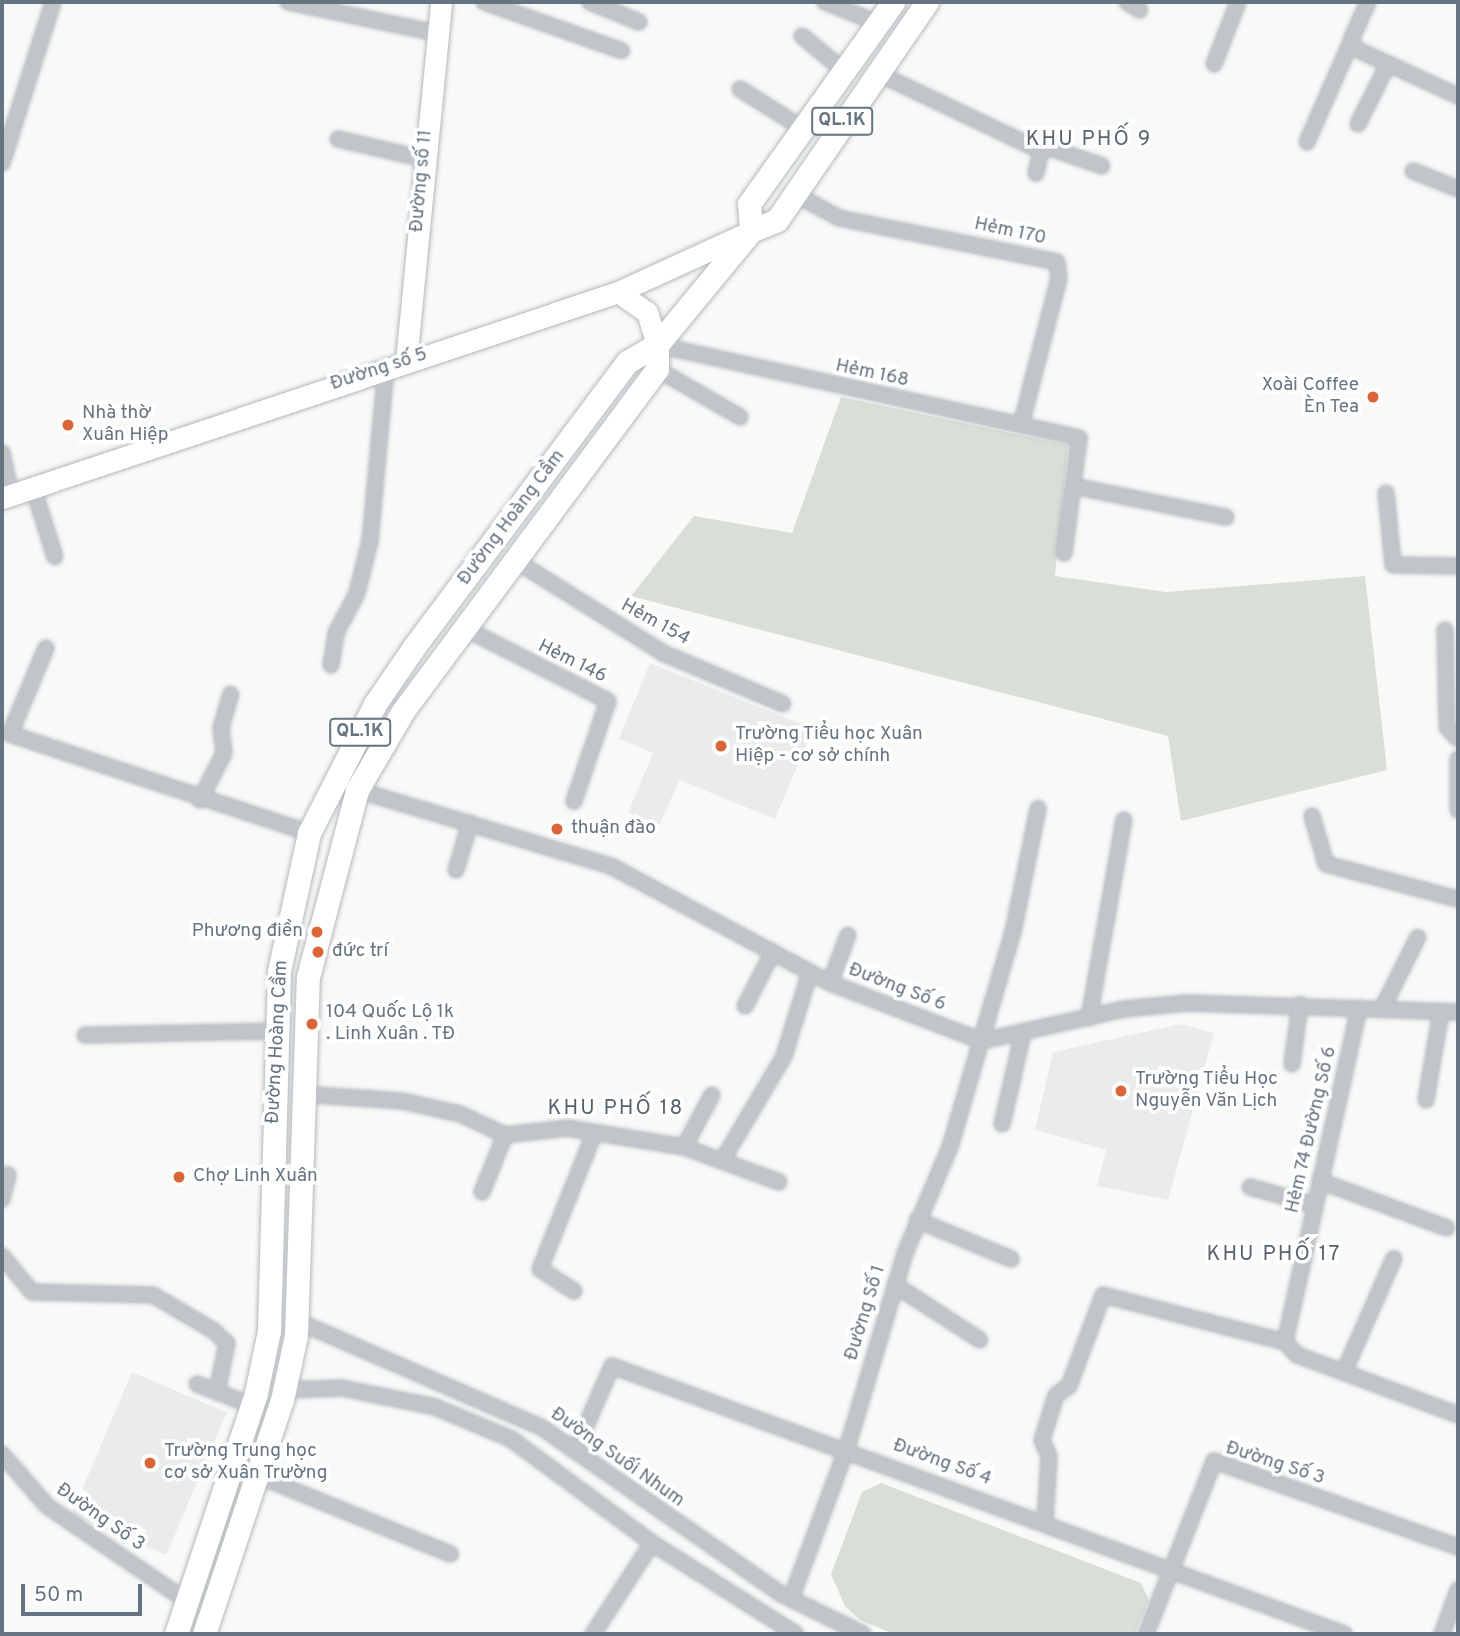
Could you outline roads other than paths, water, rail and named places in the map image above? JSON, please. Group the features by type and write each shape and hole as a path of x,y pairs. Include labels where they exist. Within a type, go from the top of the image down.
{"main road":[{"name":"Đường số 11","path":"396,364 424,159 441,2"},
{"name":"QL.1K","path":"751,231 749,204 893,2"},
{"name":"Đường Hoàng Cầm","path":"176,1634 251,1405 269,1331 275,1031 279,971 309,833 375,704 414,647 627,362 657,345 751,231 776,220 875,72 927,2"},
{"name":"Đường số 5","path":"6,496 618,292 751,231"},
{"path":"618,292 648,312 657,345 657,369"},
{"name":"Đường Hoàng Cầm","path":"204,1634 284,1390 297,1321 300,1094 308,976 357,790 391,730 657,369"}],"street":[{"path":"2,163 53,2"},
{"path":"288,2 437,33"},
{"path":"484,2 622,51"},
{"path":"590,2 639,22"},
{"path":"825,2 878,23"},
{"path":"1127,2 1140,10"},
{"path":"1214,64 1238,2"},
{"path":"1307,142 1368,2"},
{"path":"802,36 843,70"},
{"path":"1351,43 1386,68 1458,96"},
{"path":"1358,124 1386,68"},
{"path":"875,72 1041,151"},
{"path":"740,89 802,128"},
{"path":"338,139 424,159"},
{"path":"1036,173 1041,151 1047,147 1102,166"},
{"path":"1413,171 1458,189"},
{"name":"Hẻm 170","path":"795,194 839,218 1057,262 1059,278 1021,425"},
{"name":"Hẻm 168","path":"657,345 1079,438 1073,486"},
{"path":"331,665 336,633 358,593 370,541 396,364"},
{"path":"657,369 740,416"},
{"path":"2,453 6,496"},
{"path":"1064,553 1073,486 1226,517"},
{"path":"33,487 55,557"},
{"path":"1386,493 1393,565 1458,566"},
{"name":"Hẻm 154","path":"516,561 663,653 783,704"},
{"name":"Hẻm 146","path":"464,628 608,701 575,801"},
{"path":"1445,630 1447,727 1458,739"},
{"path":"46,648 10,734 200,800 309,833"},
{"path":"200,800 224,753 221,728 231,694"},
{"path":"1458,759 1458,810"},
{"name":"Đường Số 6","path":"357,790 633,875 830,983 982,1041"},
{"name":"Đường Số 1","path":"790,1599 847,1448 917,1220 950,1147 982,1041 1038,809"},
{"path":"1312,816 1326,864 1458,899"},
{"path":"1089,1018 1124,820"},
{"path":"456,870 470,824"},
{"path":"830,983 848,935"},
{"path":"1382,1009 1419,937"},
{"path":"745,1006 773,951"},
{"path":"722,1161 784,1056 810,972"},
{"path":"982,1041 1089,1018 1188,1003 1458,1012"},
{"path":"1292,1063 1300,1005"},
{"name":"Hẻm 74 Đường Số 6","path":"1285,1342 1359,1008"},
{"path":"1426,1100 1441,1011"},
{"path":"85,1035 275,1031"},
{"path":"1002,1124 1023,1033"},
{"path":"300,1094 402,1101 460,1114 505,1135 567,1128 684,1147 779,1182"},
{"path":"684,1147 712,1095"},
{"path":"574,1291 540,1269 594,1134"},
{"path":"482,1192 505,1135"},
{"path":"2,1175 8,1175 2,1199"},
{"path":"1320,1181 1447,1228"},
{"path":"1250,1187 1315,1205"},
{"path":"917,1220 1011,1259"},
{"path":"2,1256 32,1292 153,1295 214,1331 227,1343 217,1392"},
{"path":"1344,1372 1394,1258"},
{"path":"895,1285 980,1340"},
{"path":"1045,1522 1049,1456 1042,1440 1056,1395 1069,1386 1103,1296 1285,1342 1297,1355 1458,1415"},
{"name":"Đường Suối Nhum","path":"297,1321 459,1388 541,1427 790,1599 863,1634"},
{"name":"Đường Số 4","path":"575,1451 612,1366 847,1448 1344,1634"},
{"path":"197,1384 251,1405"},
{"path":"284,1390 342,1388 435,1407 511,1439 652,1543 796,1634"},
{"name":"Đường Số 3","path":"2,1454 47,1506 187,1601"},
{"name":"Đường Số 3","path":"1146,1634 1167,1568 1214,1461 1458,1547"},
{"path":"256,1475 451,1554"},
{"path":"593,1634 652,1543"},
{"path":"1442,1634 1458,1590"}],"place":[{"name":"Xoài Coffee Èn Tea","path":"1373,397"},
{"name":"Nhà thờ Xuân Hiệp","path":"68,425"},
{"name":"Trường Tiểu học Xuân Hiệp - cơ sở chính","path":"721,746"},
{"name":"thuận đào","path":"557,829"},
{"name":"Phương điền","path":"317,932"},
{"name":"đức trí","path":"318,952"},
{"name":"104 Quốc Lộ 1k . Linh Xuân . TĐ","path":"312,1024"},
{"name":"Trường Tiểu Học Nguyễn Văn Lịch","path":"1121,1091"},
{"name":"Chợ Linh Xuân","path":"179,1177"},
{"name":"Trường Trung học cơ sở Xuân Trường","path":"150,1463"}],"district":[{"name":"KHU PHỐ 9","path":"1089,140"},
{"name":"KHU PHỐ 18","path":"616,1109"},
{"name":"KHU PHỐ 17","path":"1274,1255"}]}
